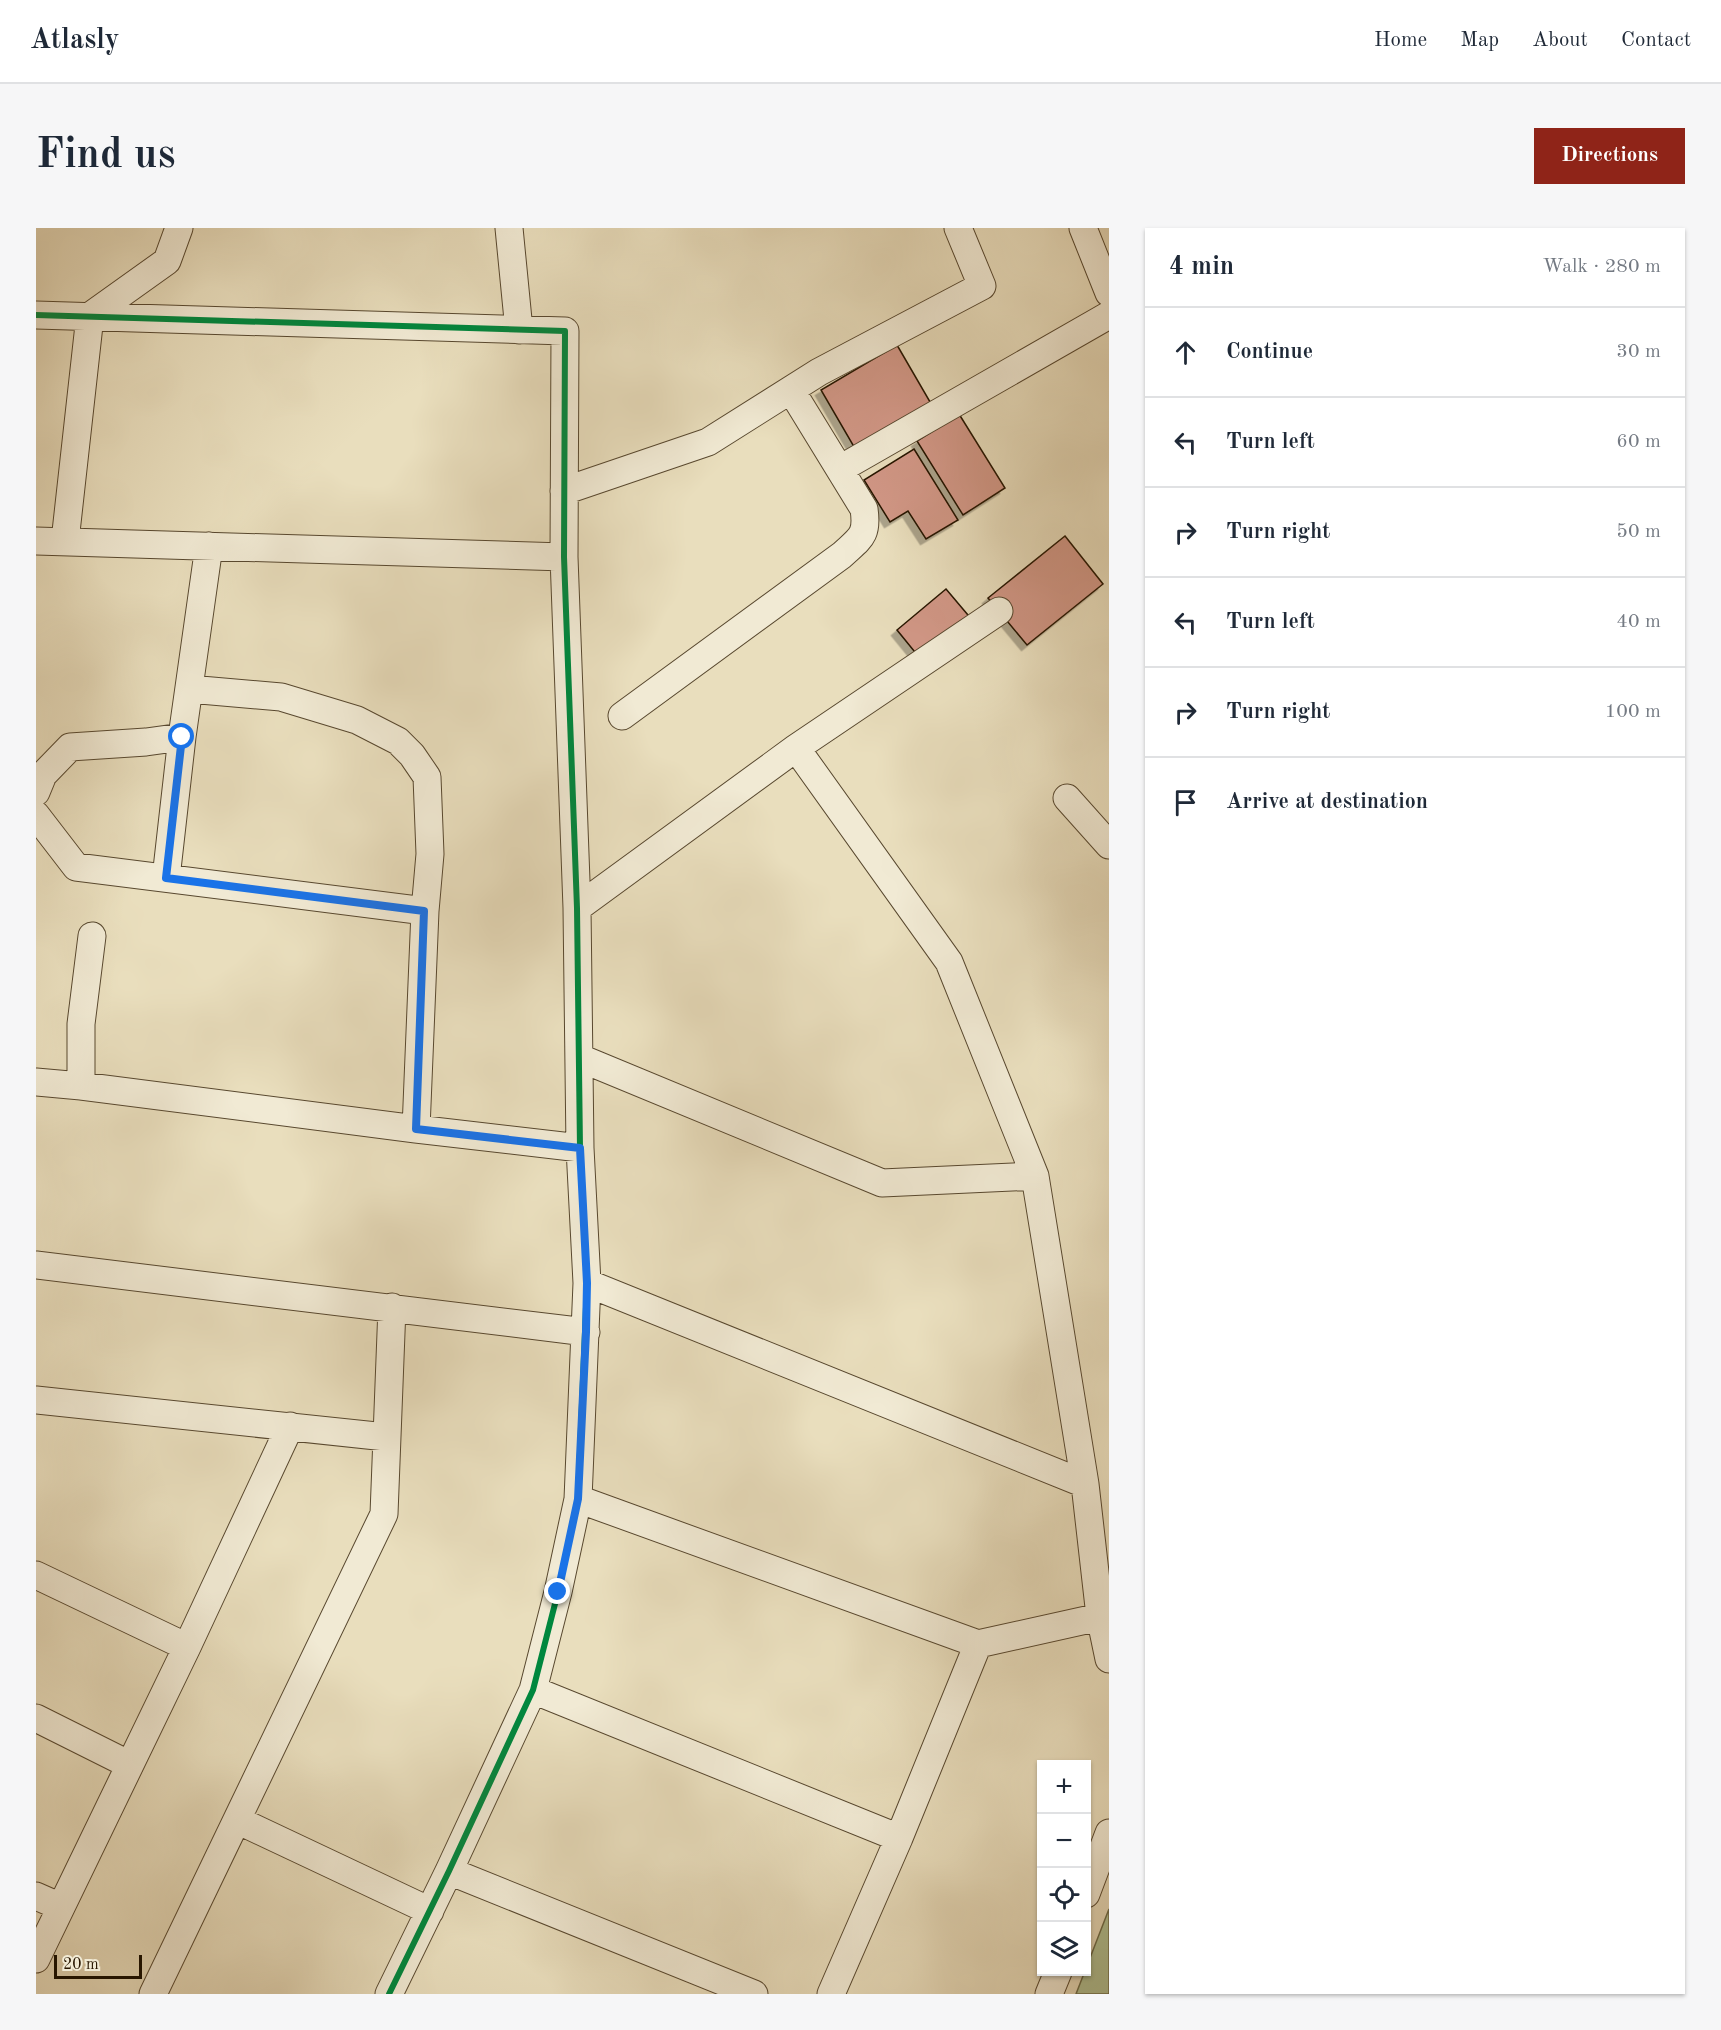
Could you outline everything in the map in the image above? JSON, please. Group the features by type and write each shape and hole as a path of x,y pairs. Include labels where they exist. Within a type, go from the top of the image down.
{"street":[{"path":"65,541 90,316 166,261 179,228"},
{"path":"509,228 519,330"},
{"path":"564,491 708,442 819,372 982,286 958,228"},
{"path":"1083,228 1109,293"},
{"path":"36,315 564,331 564,557 577,908 580,1148 587,1283 578,1499 558,1592 533,1690 389,1994"},
{"path":"840,469 1109,315"},
{"path":"622,716 842,555 862,536 867,524 864,509 791,390"},
{"path":"36,541 564,557"},
{"path":"166,878 182,737 209,546"},
{"path":"577,908 796,748 999,611"},
{"path":"189,689 281,697 357,720 398,741 412,755 427,777 430,854 424,911 416,1129"},
{"path":"36,792 43,775 70,747 147,742 182,737"},
{"path":"796,748 949,962 1035,1176 1085,1484 1109,1659"},
{"path":"1067,798 1109,845"},
{"path":"36,815 76,867 424,911"},
{"path":"81,1086 81,1024 92,936"},
{"path":"580,1058 882,1183 1035,1176"},
{"path":"36,1082 580,1148"},
{"path":"36,1265 586,1332"},
{"path":"587,1283 1085,1484"},
{"path":"153,1994 384,1514 392,1308"},
{"path":"36,1400 386,1437"},
{"path":"36,1959 187,1647 290,1426"},
{"path":"578,1499 978,1644 1104,1615"},
{"path":"36,1575 187,1647"},
{"path":"831,1994 900,1838 978,1644"},
{"path":"533,1690 900,1838"},
{"path":"36,1718 130,1765"},
{"path":"237,1820 430,1911"},
{"path":"1091,1881 1109,1833"},
{"path":"449,1871 754,1994"},
{"path":"36,1896 61,1907"},
{"path":"1049,1994 1056,1976"}],"green space":[{"path":"1109,1909 1109,1994 1076,1994 1083,1976 1091,1976 1091,1955"}],"building":[{"path":"897,345 933,407 857,452 821,390"},
{"path":"959,414 1005,488 963,515 917,441"},
{"path":"914,449 958,520 926,539 908,511 890,522 864,480"},
{"path":"1065,536 1103,584 1027,645 988,598"},
{"path":"946,589 973,621 923,662 897,630"}],"cycle path":[{"path":"36,315 565,331 564,557 577,908 580,1148 587,1283 578,1499 558,1592 533,1690 389,1994"}],"route":[{"path":"182,737 166,878 424,911 416,1129 580,1148 587,1283 578,1499 558,1592"}]}
